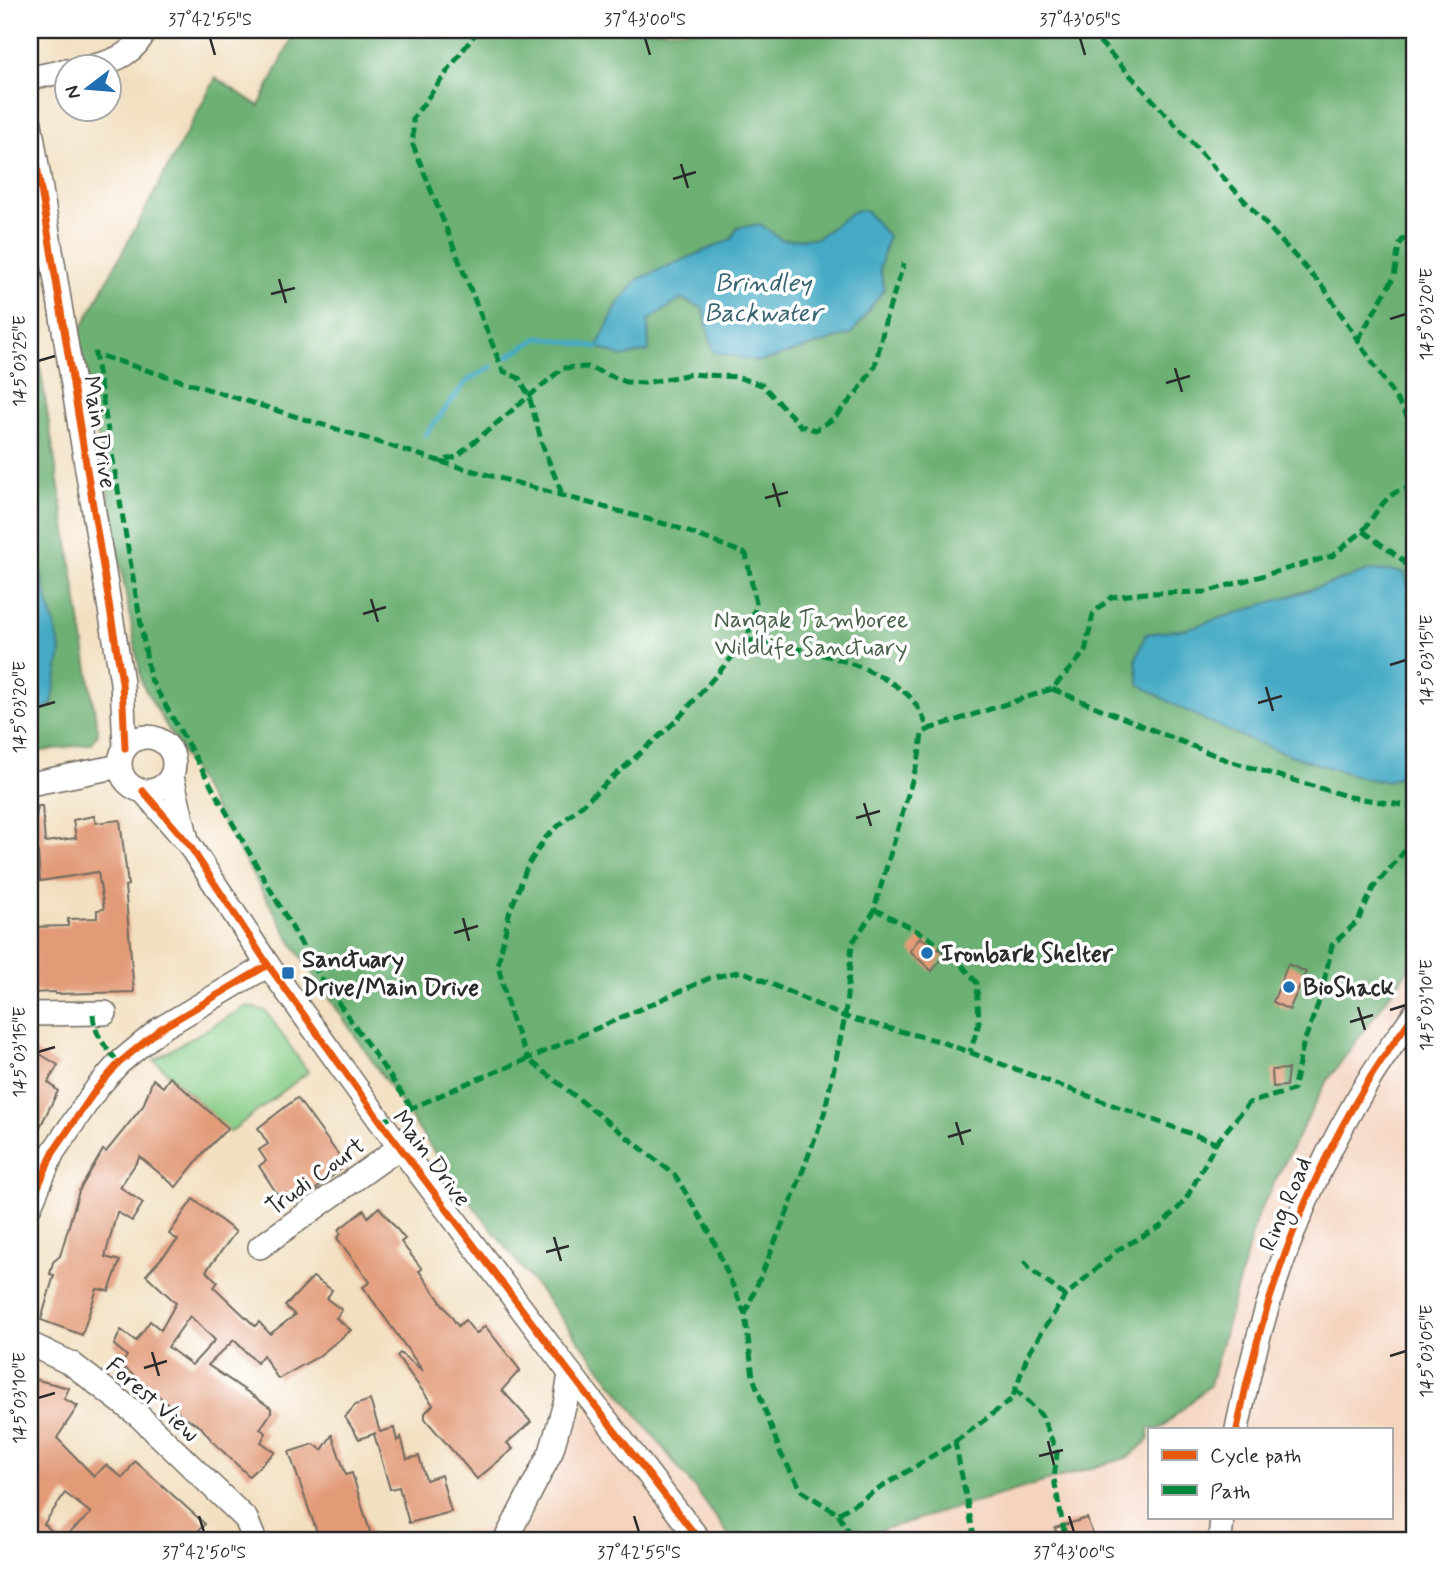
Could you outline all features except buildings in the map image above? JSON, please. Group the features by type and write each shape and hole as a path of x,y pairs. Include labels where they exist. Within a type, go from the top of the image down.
{"street":[{"path":"122,57 135,47 145,30"},
{"path":"30,78 52,74"},
{"name":"Main Drive","path":"30,123 122,682 122,757"},
{"name":"Main Drive","path":"122,682 150,737"},
{"path":"30,784 122,757 136,739 150,737 159,739 171,751 175,768 172,776 160,789 143,791 127,783 122,757"},
{"name":"Main Drive","path":"172,776 188,843"},
{"name":"Main Drive","path":"143,791 188,843 268,965 400,1147 700,1541"},
{"path":"30,1206 53,1153 97,1088 119,1063 160,1029 268,965"},
{"path":"30,1014 105,1013"},
{"name":"Ring Road","path":"1237,1428 1254,1348 1282,1256 1307,1197 1367,1081 1415,1013"},
{"name":"Trudi Court","path":"260,1247 400,1147"},
{"name":"Forest View","path":"30,1344 72,1364 139,1416 246,1519 255,1541"},
{"path":"505,1541 551,1452 566,1400 570,1373"},
{"path":"1220,1541 1223,1518"}],"shaded area":[{"path":"1415,960 1415,1541 843,1541 1129,1457 1148,1440 1148,1518 1392,1518 1392,1428 1161,1428 1210,1385 1257,1216 1325,1084"},
{"path":"617,1389 733,1541 400,1541 531,1520 559,1468 575,1423"}],"green space":[{"name":"Nangak Tamboree Wildlife Sanctuary","path":"296,30 1415,30 1415,960 1325,1084 1257,1216 1210,1385 1161,1428 1148,1428 1148,1440 1129,1457 843,1541 733,1541 453,1180 294,946 142,684 79,333 216,78 259,106"},
{"path":"30,304 98,733 92,743 30,753"},
{"path":"247,1006 266,1011 308,1072 230,1132 154,1060"}],"water":[{"name":"Brindley Backwater","path":"865,210 888,236 880,268 884,289 852,334 760,362 713,352 703,308 681,299 648,321 649,351 622,357 597,347 618,304 638,279 732,239 737,228 760,224 782,240 817,238 854,211"},
{"path":"30,561 41,574 61,651 52,704 30,716"},
{"path":"1372,570 1404,572 1415,604 1415,770 1390,780 1377,780 1311,762 1210,723 1139,684 1136,659 1146,634 1186,629"}],"waterway":[{"path":"507,357 540,337 597,347"},
{"path":"425,435 467,381 491,367"}],"marked path":[{"path":"478,30 413,118 413,145 503,371 519,378 529,396 543,447 563,496"},
{"path":"1089,30 1324,288 1415,428"},
{"path":"1358,340 1394,277 1399,245 1415,222"},
{"path":"412,1108 319,975 150,678 95,354 439,461 456,457 563,368 588,367 626,382 645,383 691,374 737,377 762,385 801,426 816,430 834,418 856,394 875,366 886,318 904,263"},
{"path":"441,462 676,527 746,554 756,604 747,640"},
{"path":"1363,531 1391,495 1406,488 1415,489"},
{"path":"955,1442 1012,1399 1028,1354 1065,1296 1119,1249 1160,1227 1185,1201 1216,1143 939,1041 845,1017 742,971 710,978 528,1059 511,1018 498,965 509,914 527,867 546,837 676,721 747,640 811,652 853,664 873,673 909,696 929,729 1052,689 1085,652 1093,614 1111,597 1146,593 1205,592 1332,556 1363,531 1404,561 1415,587"},
{"path":"1052,689 1229,761 1350,797 1415,807"},
{"path":"745,1314 824,1114 845,1017 852,943 873,913 919,757 922,734 929,729"},
{"path":"1410,779 1415,778"},
{"path":"1216,1143 1249,1103 1293,1090 1303,1045 1321,996 1332,945 1358,921 1373,888 1415,839"},
{"path":"874,909 925,935 956,958 977,983 979,1023 970,1052"},
{"path":"93,1014 98,1035 119,1063"},
{"path":"381,1122 528,1059 675,1175 711,1235 745,1314 753,1377 781,1454 802,1491 838,1514 955,1442 975,1541"},
{"path":"1024,1261 1030,1269 1065,1296"},
{"path":"1015,1389 1042,1416 1057,1453 1054,1479 1066,1541"},
{"path":"838,1514 854,1541"}],"cycle path":[{"path":"30,123 122,682 125,748"},
{"path":"143,791 188,843 268,965 381,1122 700,1541"},
{"path":"30,1206 53,1152 97,1088 119,1063 160,1029 268,965"},
{"path":"1237,1428 1271,1294 1303,1207 1343,1124 1378,1065 1415,1013"}],"place":[{"name":"Ironbark Shelter","path":"927,953"},
{"name":"Sanctuary Drive/Main Drive","path":"288,973"},
{"name":"BioShack","path":"1289,987"}]}
